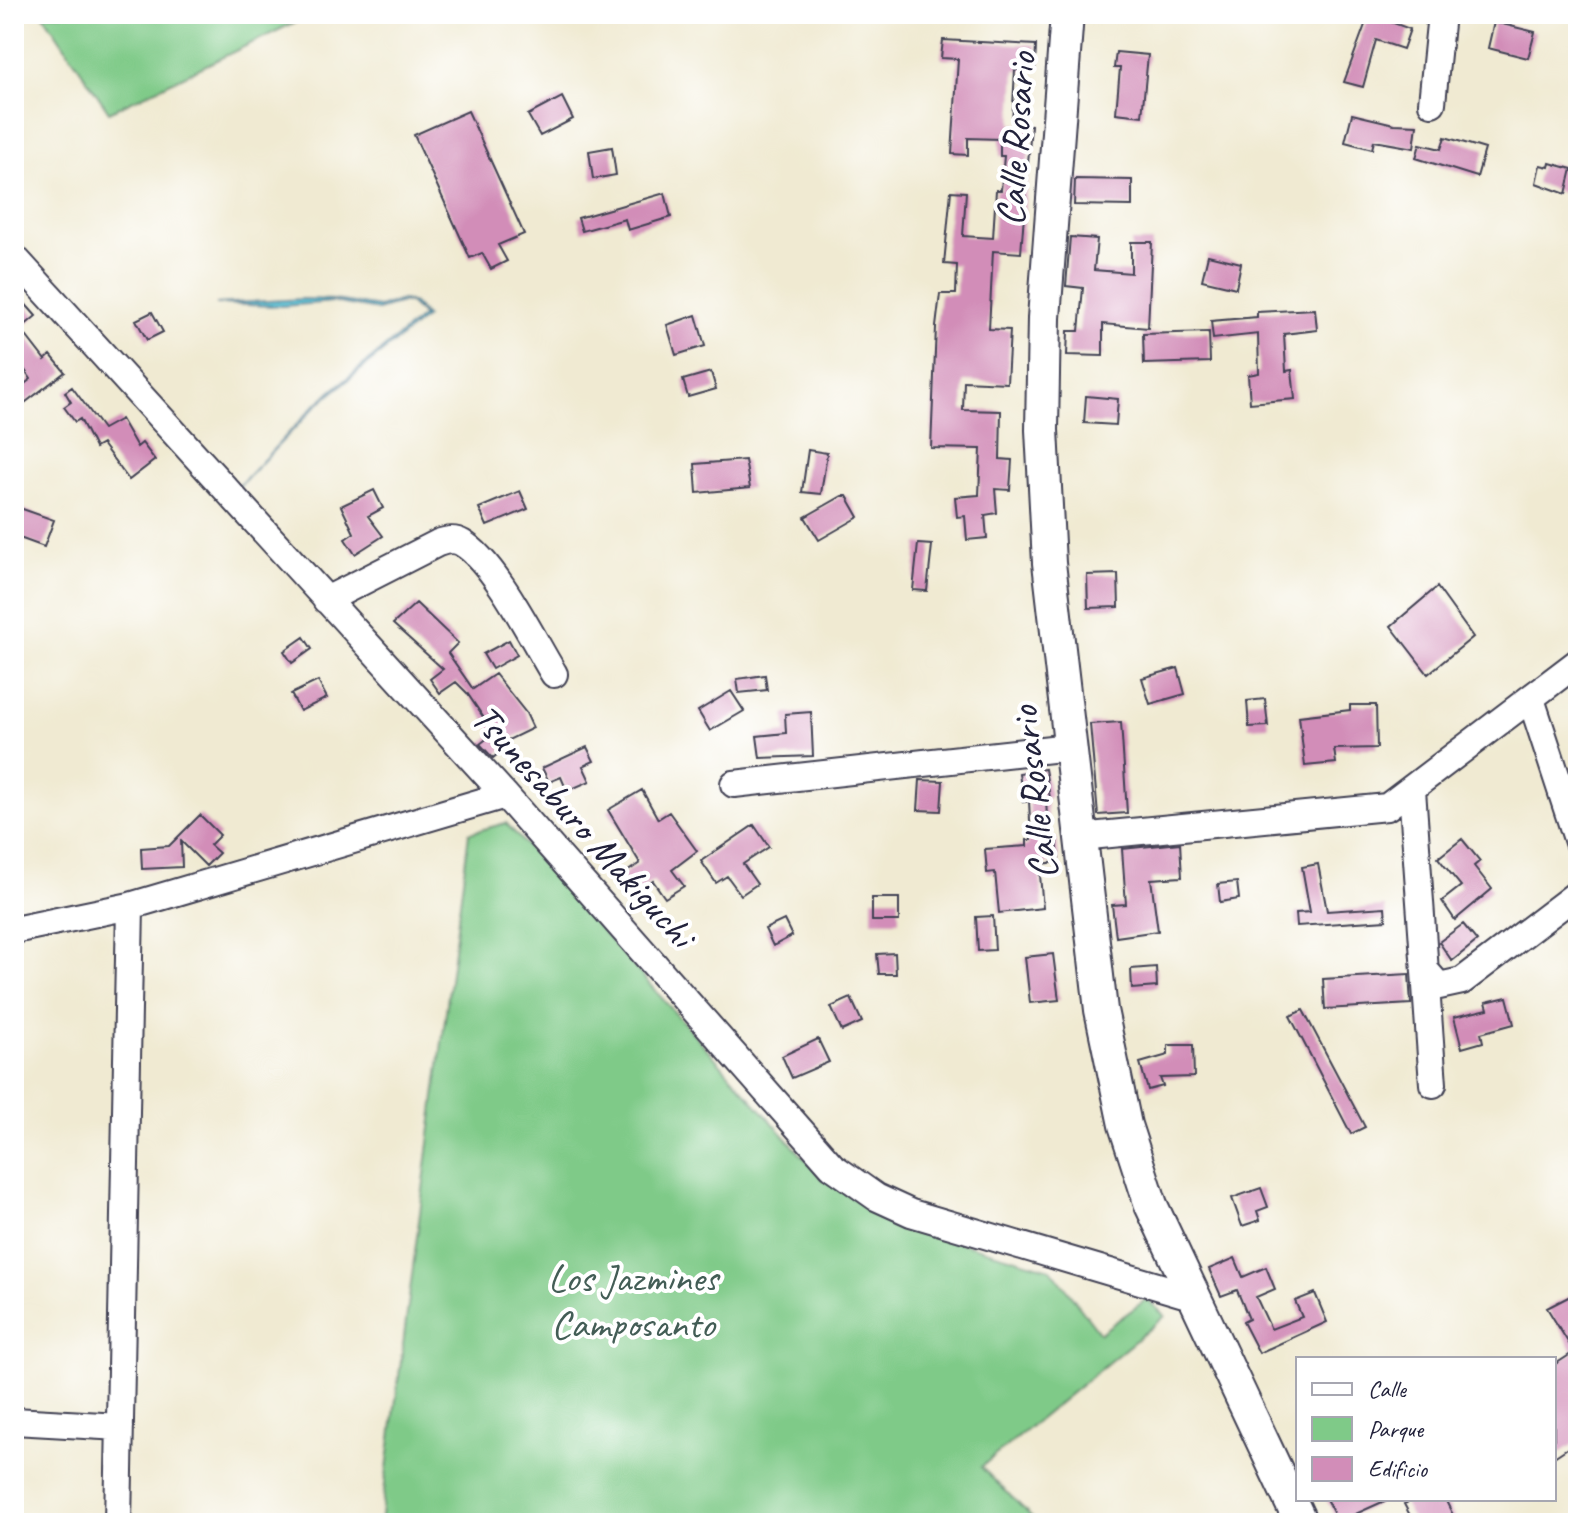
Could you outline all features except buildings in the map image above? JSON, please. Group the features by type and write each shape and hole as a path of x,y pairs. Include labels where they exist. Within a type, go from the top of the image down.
{"main road":[{"name":"Calle Rosario","path":"1067,14 1041,398 1049,563 1101,1010 1116,1090 1151,1205 1191,1296 1301,1523"}],"street":[{"path":"1432,103 1441,14"},
{"name":"Tsunesaburo Makiguchi","path":"14,257 505,795 832,1166 876,1197 911,1213 1191,1296"},
{"path":"326,600 438,543 449,540 462,542 492,573 554,674"},
{"path":"1080,837 1387,807 1578,662"},
{"path":"1531,699 1578,842"},
{"path":"734,784 1069,747"},
{"path":"1412,790 1433,1084"},
{"path":"14,930 130,906 505,795"},
{"path":"1425,970 1439,986 1462,981 1578,893"},
{"path":"118,1523 130,906"},
{"path":"14,1421 120,1427"}],"green space":[{"path":"43,14 312,14 109,112"},
{"name":"Los Jazmines Camposanto","path":"506,823 822,1178 892,1223 1051,1269 1100,1333 1147,1299 1165,1316 981,1467 1038,1523 380,1523 469,833"}],"water":[{"path":"334,300 379,307 402,300 413,303 426,317 316,406 238,487 315,405 423,316 409,303 403,302 378,310 333,302 282,306 216,304"}]}
